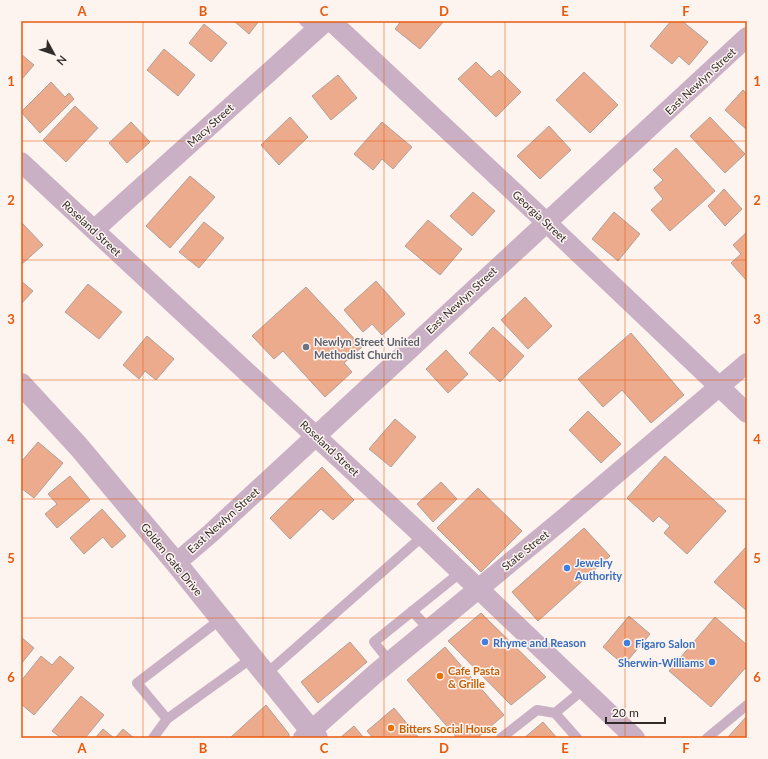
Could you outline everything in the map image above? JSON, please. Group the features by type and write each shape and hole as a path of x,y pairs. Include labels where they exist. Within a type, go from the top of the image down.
{"street":[{"name":"Georgia Street","path":"319,24 546,222 747,413"},
{"name":"Macy Street","path":"94,230 319,24"},
{"name":"East Newlyn Street","path":"176,563 747,37"},
{"name":"Roseland Street","path":"21,162 316,435 635,738"},
{"name":"State Street","path":"310,735 390,662 562,520 747,363"},
{"name":"Golden Gate Drive","path":"21,384 79,447 176,563 266,674 310,735"}],"lane":[{"path":"266,674 423,536"},
{"path":"390,662 374,642 461,572"},
{"path":"412,611 429,629"},
{"path":"167,719 138,683 221,620"},
{"path":"153,738 167,719 252,658"},
{"path":"556,713 584,689"},
{"path":"707,738 747,705"},
{"path":"501,738 537,710 556,713 577,738"}],"building":[{"path":"234,21 259,21 249,34"},
{"path":"401,21 444,21 420,49 395,29"},
{"path":"671,21 682,21 708,42 689,65 679,56 672,64 650,46"},
{"path":"204,24 227,43 211,62 189,43"},
{"path":"164,49 195,75 178,96 147,70"},
{"path":"21,54 34,65 21,80"},
{"path":"476,62 491,77 499,70 521,92 496,117 458,79"},
{"path":"584,72 618,105 590,133 556,100"},
{"path":"338,75 357,98 331,120 312,96"},
{"path":"51,82 65,97 69,93 74,99 40,133 21,112"},
{"path":"743,90 747,94 747,130 725,110"},
{"path":"75,106 98,128 66,162 43,140"},
{"path":"290,117 308,137 279,165 261,145"},
{"path":"710,117 745,154 725,173 690,136"},
{"path":"131,122 150,142 127,163 109,143"},
{"path":"382,122 412,147 393,169 382,159 373,170 354,154"},
{"path":"549,126 571,150 540,179 517,156"},
{"path":"676,148 715,191 670,231 651,210 663,199 654,188 663,180 653,170"},
{"path":"190,176 215,197 170,248 146,226"},
{"path":"724,189 742,209 725,226 708,206"},
{"path":"473,192 495,211 472,236 450,216"},
{"path":"614,212 640,234 618,261 592,239"},
{"path":"428,220 462,249 440,275 405,246"},
{"path":"21,222 43,245 21,265"},
{"path":"204,222 224,238 199,268 179,252"},
{"path":"747,232 747,281 731,263 741,254 733,245"},
{"path":"21,281 33,291 21,304"},
{"path":"376,281 405,314 382,335 372,324 363,332 344,310"},
{"path":"88,284 122,312 99,339 65,312"},
{"path":"306,287 362,347 344,363 352,372 325,397 283,351 274,359 252,336"},
{"path":"525,297 552,326 528,349 501,320"},
{"path":"493,327 524,356 500,382 469,353"},
{"path":"631,333 684,395 651,423 622,390 603,407 578,379"},
{"path":"147,336 174,359 156,380 145,371 139,379 123,365"},
{"path":"446,350 468,374 448,393 426,369"},
{"path":"588,411 621,444 601,463 569,430"},
{"path":"395,419 416,437 391,467 369,449"},
{"path":"38,442 63,463 34,498 21,488 21,462"},
{"path":"665,456 726,511 687,554 664,533 670,526 659,516 653,522 627,498"},
{"path":"322,467 354,500 333,520 321,509 290,539 270,518"},
{"path":"70,476 90,500 57,528 45,514 57,504 48,494"},
{"path":"441,482 457,499 433,522 417,504"},
{"path":"478,488 522,531 481,572 437,528"},
{"path":"102,509 126,536 112,548 103,537 84,554 70,538"},
{"path":"584,528 610,556 538,621 512,592"},
{"path":"747,546 747,611 714,582"},
{"path":"481,613 546,677 511,705 448,641"},
{"path":"629,616 650,634 624,665 603,647"},
{"path":"715,617 747,645 747,666 711,707 669,671"},
{"path":"21,637 34,648 21,664"},
{"path":"350,642 367,662 318,703 301,682"},
{"path":"445,647 504,715 477,738 457,738 407,680"},
{"path":"41,656 52,665 60,656 74,668 34,715 21,704 21,681"},
{"path":"81,696 104,715 85,738 61,738 52,731"},
{"path":"266,705 289,734 289,738 230,738"},
{"path":"394,708 419,738 373,738 367,731"},
{"path":"747,716 747,738 727,738"},
{"path":"543,722 557,738 524,738"},
{"path":"354,726 364,738 341,737"},
{"path":"103,729 114,738 95,738"},
{"path":"123,729 134,738 115,738"}],"place":[{"name":"Newlyn Street United Methodist Church","path":"306,347"},
{"name":"Jewelry Authority","path":"567,568"},
{"name":"Rhyme and Reason","path":"485,642"},
{"name":"Figaro Salon","path":"627,643"},
{"name":"Sherwin-Williams","path":"712,662"},
{"name":"Cafe Pasta & Grille","path":"440,676"},
{"name":"Bitters Social House","path":"391,728"}]}
